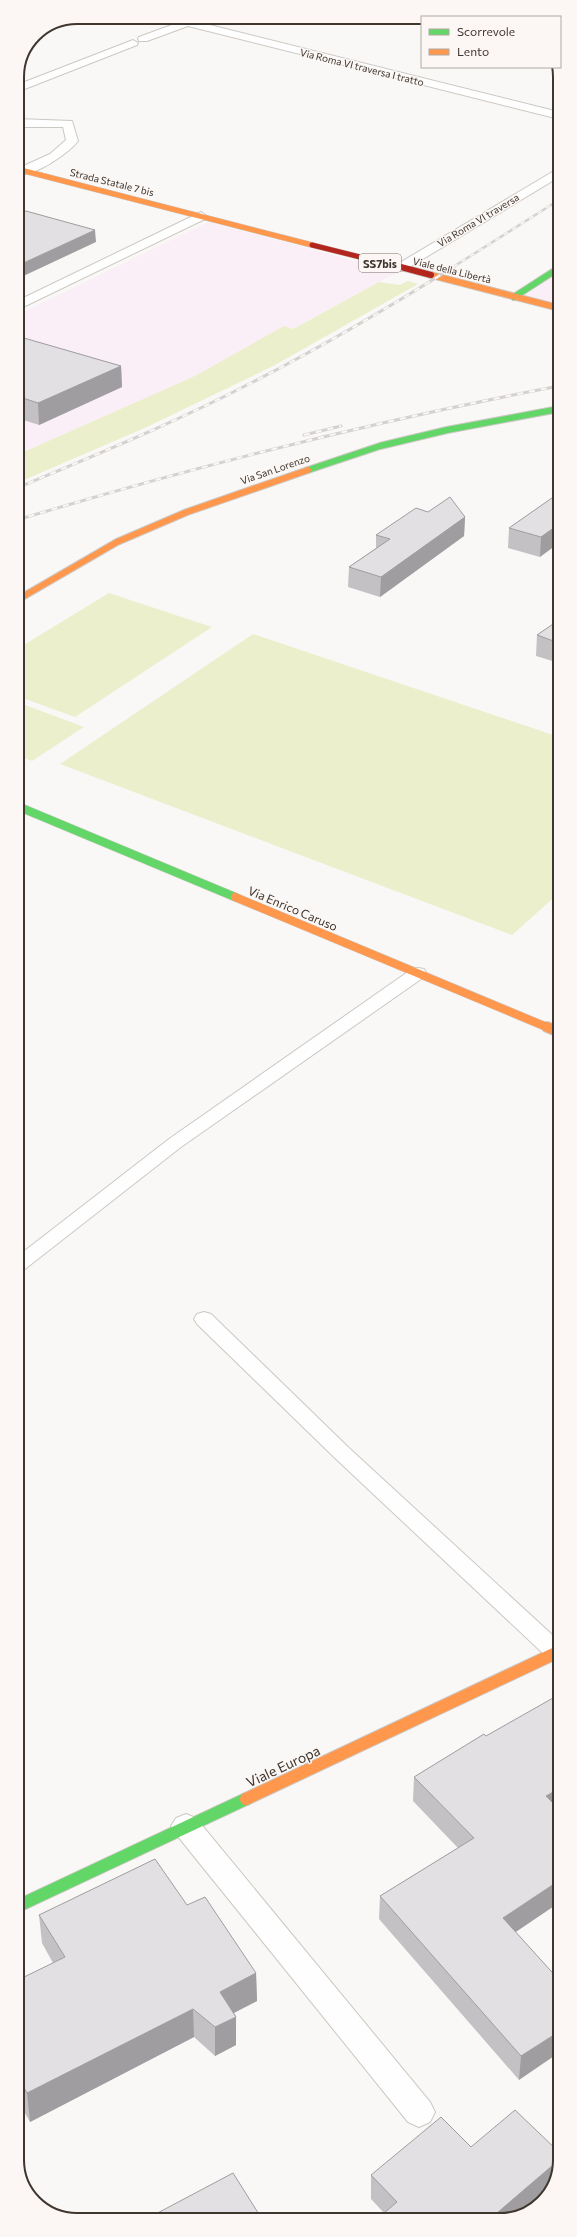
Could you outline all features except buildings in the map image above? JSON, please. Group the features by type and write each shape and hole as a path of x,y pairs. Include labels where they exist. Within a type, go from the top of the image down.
{"street":[{"path":"24,86 184,24"},
{"name":"Via Roma VI traversa I tratto","path":"191,24 553,114"},
{"path":"24,123 68,123 72,141 54,157 24,168"},
{"name":"Strada Statale 7 bis","path":"24,171 201,216"},
{"name":"Via Roma VI traversa","path":"398,268 553,176"},
{"path":"24,303 201,216"},
{"name":"Viale della Libertà","path":"201,216 398,268 553,307"},
{"path":"514,297 553,272"},
{"name":"Via San Lorenzo","path":"24,596 117,542 187,512 258,486 380,446 447,430 553,410"},
{"name":"Via Enrico Caruso","path":"24,809 553,1029"},
{"name":"Viale Europa","path":"24,1903 553,1654"},
{"path":"186,1826 419,2112"}],"lane":[{"path":"24,1260 175,1143 418,973"},
{"path":"204,1319 342,1453 553,1647"}],"shaded area":[{"path":"208,222 398,272 199,379 24,453 24,312"},
{"path":"553,277 553,303 524,296"}],"green space":[{"path":"408,281 418,284 275,365 147,427 24,480 24,452 195,376 284,326 293,329 379,282 400,285"},
{"path":"109,593 212,627 75,717 24,699 24,645"},
{"path":"253,634 553,735 553,898 512,935 60,764"},
{"path":"24,705 84,727 32,761 24,758"}],"railway":[{"path":"453,267 553,204"},
{"path":"24,485 163,425 249,384 354,327 455,266"},
{"path":"24,518 151,481 286,446 422,414 553,387"},
{"path":"304,435 341,426"}],"traffic: fast":[{"path":"514,297 553,272"},
{"path":"308,470 380,446 447,430 553,410"},
{"path":"24,809 235,897"},
{"path":"24,1903 246,1799"}],"traffic: slow":[{"path":"24,171 312,245"},
{"path":"431,275 553,306"},
{"path":"24,596 117,542 187,512 308,470"},
{"path":"235,897 553,1030"},
{"path":"246,1799 553,1654"}],"traffic: jam":[{"path":"312,245 431,275"}]}
